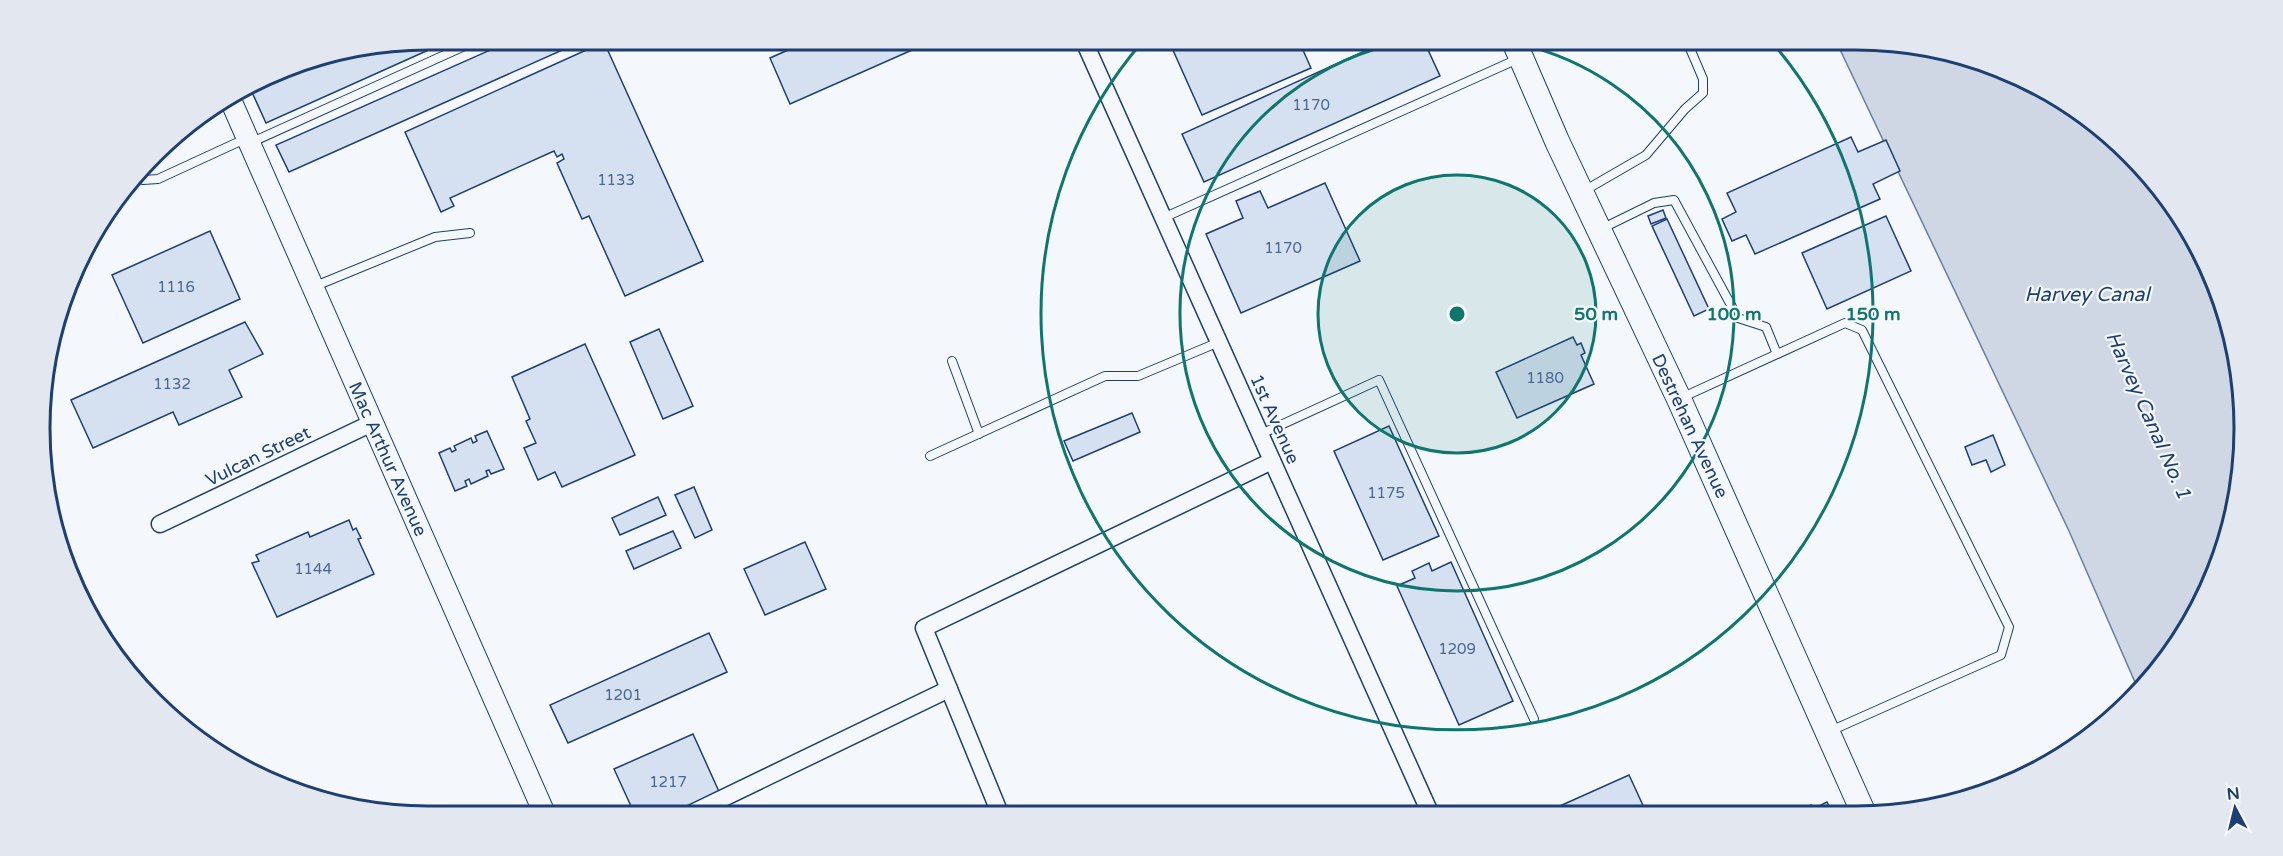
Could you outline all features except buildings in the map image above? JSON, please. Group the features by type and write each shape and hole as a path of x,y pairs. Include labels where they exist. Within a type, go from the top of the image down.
{"main road":[{"name":"Destrehan Avenue","path":"1518,50 1581,192 1679,399 1860,806"}],"street":[{"name":"1st Avenue","path":"1088,50 1427,806"},
{"name":"Mac Arthur Avenue","path":"232,104 541,806"},
{"name":"Vulcan Street","path":"160,524 372,423"},
{"path":"997,806 924,628 1272,461"},
{"path":"708,806 948,689"}],"lane":[{"path":"142,179 158,179 455,50"},
{"path":"1163,218 1513,50"},
{"path":"1581,192 1646,155 1685,109 1703,93 1703,79 1691,50"},
{"path":"1599,230 1654,203 1674,200 1738,318 1766,327 1778,354"},
{"path":"313,288 435,237 470,233"},
{"path":"1679,399 1845,323 1863,330 2009,627 2001,655 1828,732"},
{"path":"930,456 1106,376 1138,376 1219,342"},
{"path":"952,361 979,434"},
{"path":"1261,434 1379,380 1533,719"}],"water":[{"name":"Harvey Canal","path":"1840,50 1880,50 1953,62 2000,78 2065,113 2105,143 2140,178 2183,239 2205,283 2221,330 2233,403 2233,453 2226,502 2221,526 2205,573 2183,617 2135,683 2069,531"}],"water label":[{"name":"Harvey Canal No. 1","path":"2149,415"}]}
